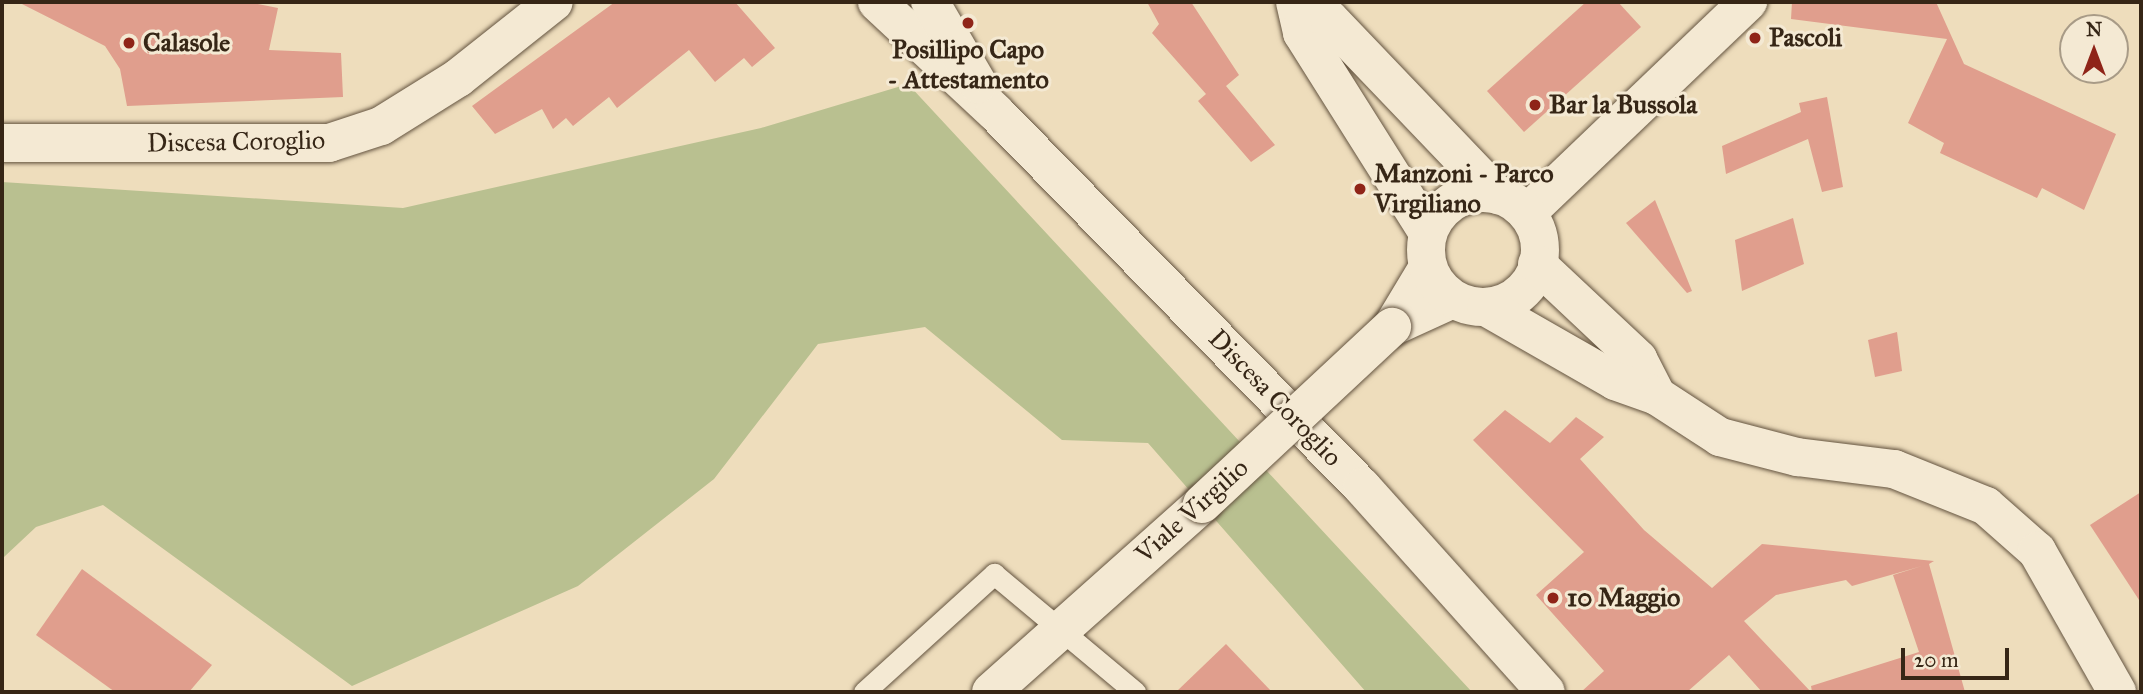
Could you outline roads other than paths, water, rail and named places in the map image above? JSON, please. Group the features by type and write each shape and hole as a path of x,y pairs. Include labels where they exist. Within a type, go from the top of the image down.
{"street":[{"name":"Discesa Coroglio","path":"2,142 329,142 382,126 458,78 554,2"},
{"name":"Discesa Coroglio","path":"877,2 995,113 1362,487 1546,692"},
{"name":"Discesa Coroglio","path":"930,2 995,113"},
{"path":"1295,2 1329,19 1537,231 1537,264 1522,292 1469,303"},
{"path":"1295,2 1302,33 1428,250 1469,303 1615,381 1657,396 1720,437 1797,457 1894,469 1986,506 2037,551 2117,692"},
{"path":"1512,204 1748,2"},
{"path":"1428,250 1452,202 1470,194 1512,204"},
{"name":"Viale Virgilio","path":"991,692 1202,504 1392,327 1428,250"},
{"path":"1537,264 1638,359 1657,396"},
{"name":"Viale Virgilio","path":"1392,327 1469,303"}],"lane":[{"path":"864,692 994,574 1063,626 1134,692"}],"place":[{"name":"Posillipo Capo - Attestamento","path":"968,23"},
{"name":"Pascoli","path":"1755,38"},
{"name":"Calasole","path":"129,43"},
{"name":"Bar la Bussola","path":"1535,105"},
{"name":"Manzoni - Parco Virgiliano","path":"1360,189"},
{"name":"10 Maggio","path":"1553,598"}]}
